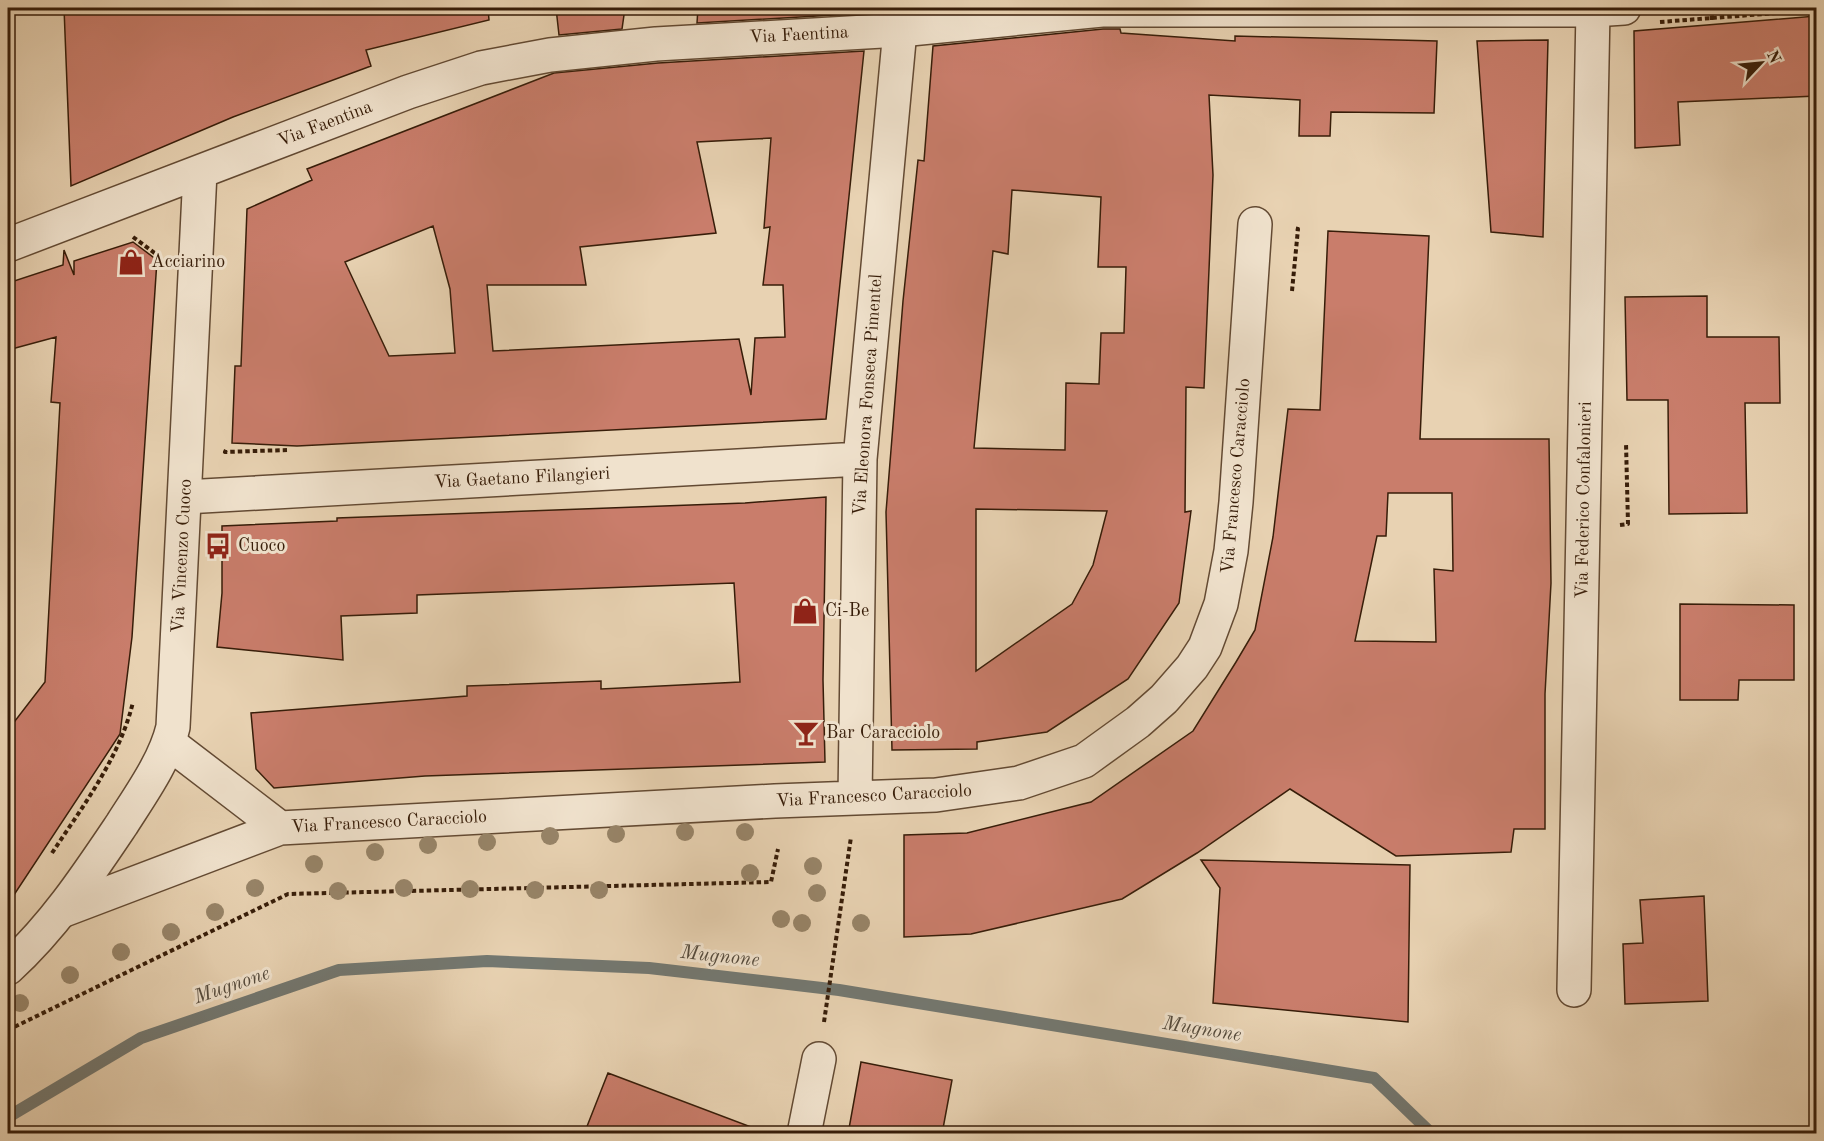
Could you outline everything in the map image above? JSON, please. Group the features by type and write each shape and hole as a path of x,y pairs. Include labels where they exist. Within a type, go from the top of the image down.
{"street":[{"name":"Via Faentina","path":"8,245 408,92 498,64 550,55 656,44 900,30 1102,9 1608,9"},
{"name":"Via Federico Confalonieri","path":"1574,990 1608,9"},
{"name":"Via Eleonora Fonseca Pimentel","path":"855,797 860,459 900,30"},
{"name":"Via Vincenzo Cuoco","path":"64,910 136,802 169,743 173,727 200,172"},
{"name":"Via Francesco Caracciolo","path":"8,968 64,910 280,828 968,792 1019,783 1066,768 1096,753 1138,722 1164,699 1192,667 1205,647 1221,604 1231,551 1255,224"},
{"name":"Via Gaetano Filangieri","path":"185,497 860,459"},
{"name":"Via Francesco Caracciolo","path":"169,743 280,828"},
{"path":"804,1134 819,1059"}],"path":[{"path":"1711,8 1712,20"},
{"path":"1652,22 1712,20 1816,10"},
{"path":"1255,224 1298,229 1291,300"},
{"path":"226,441 225,453 297,449"},
{"path":"50,856 81,810 126,730"},
{"path":"819,1059 855,797"},
{"path":"8,1030 288,894 771,882 778,849"}],"building":[{"path":"64,8 488,8 489,20 366,50 371,66 233,117 71,186"},
{"path":"556,8 625,8 622,29 559,35"},
{"path":"698,8 868,8 868,13 697,23"},
{"path":"1816,16 1816,96 1678,102 1680,145 1635,148 1634,31"},
{"path":"1103,29 1120,29 1121,33 1235,41 1235,36 1437,41 1434,113 1331,112 1330,136 1299,136 1300,100 1209,95 1213,175 1204,388 1186,387 1185,512 1191,511 1179,603 1128,679 1047,732 977,742 977,749 892,750 886,512 903,301 918,160 924,161 933,46","holes":["1012,190 1101,197 1098,267 1126,267 1124,333 1101,333 1099,384 1066,383 1065,450 974,448 993,251 1008,254","976,509 1107,511 1093,565 1072,604 976,671"]},
{"path":"1548,40 1543,237 1491,232 1477,41"},
{"path":"864,51 826,419 297,446 232,443 235,366 241,366 247,209 312,180 307,169 554,73 658,63","holes":["771,138 764,228 770,227 763,285 783,285 785,337 755,338 751,395 739,339 493,351 487,285 586,285 580,247 716,233 697,142","433,226 450,289 455,353 389,356 345,262"]},
{"path":"1328,231 1429,236 1420,439 1549,439 1551,583 1545,694 1545,829 1514,829 1511,852 1396,856 1290,789 1197,853 1122,899 971,934 904,937 904,835 967,833 1091,802 1193,731 1255,630 1273,537 1288,409 1320,410","holes":["1388,493 1452,493 1453,571 1434,569 1436,642 1355,641 1377,536 1386,536"]},
{"path":"133,242 157,260 132,637 120,734 8,904 8,730 45,682 60,403 51,402 56,337 8,350 8,283 63,265 64,250 74,275 74,261"},
{"path":"1707,296 1707,337 1779,337 1780,403 1745,403 1747,513 1669,514 1668,400 1627,400 1625,297"},
{"path":"826,497 823,680 825,762 425,776 274,788 256,769 251,713 467,696 467,686 601,681 601,689 740,682 734,583 417,595 417,613 341,616 343,660 217,647 222,593 222,526 337,521 337,518 745,503"},
{"path":"1680,604 1794,605 1794,680 1739,680 1738,700 1680,700"},
{"path":"1201,860 1410,865 1408,1022 1213,1003 1220,888"},
{"path":"1704,896 1708,1001 1625,1004 1623,944 1643,943 1640,900"},
{"path":"861,1062 952,1080 942,1134 848,1134"},
{"path":"608,1073 759,1130 759,1134 584,1134"}],"waterway":[{"name":"Mugnone","path":"8,1117 141,1038 339,970 487,961 649,968 839,990 1374,1078 1432,1134"}],"place":[{"name":"Acciarino","path":"131,262"},
{"name":"Cuoco","path":"218,546"},
{"name":"Ci-Be","path":"805,611"},
{"name":"Bar Caracciolo","path":"806,733"}]}
